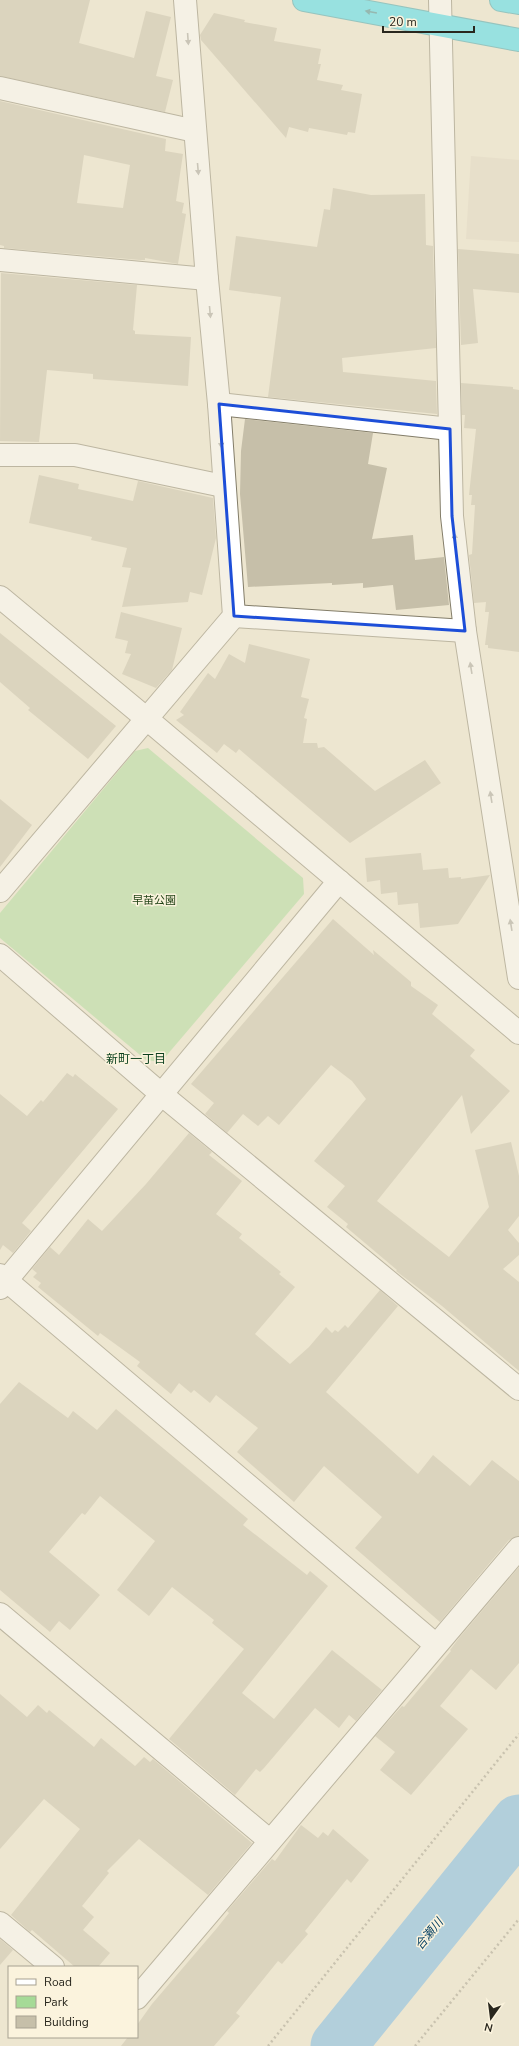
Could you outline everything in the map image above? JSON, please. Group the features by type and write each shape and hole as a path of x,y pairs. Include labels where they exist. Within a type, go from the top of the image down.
{"highway":[{"path":"304,0 519,40"},
{"path":"501,0 519,3"}],"street":[{"path":"0,891 234,616 223,486 219,404 207,279 185,0"},
{"path":"440,0 452,516 465,631 519,978"},
{"path":"0,88 195,131"},
{"path":"0,260 207,279"},
{"path":"219,404 450,429"},
{"path":"0,455 75,455 223,486"},
{"path":"0,597 519,1033"},
{"path":"234,616 465,631"},
{"path":"339,882 2,1281 436,1646"},
{"path":"0,955 161,1094 519,1389"},
{"path":"138,1997 269,1840 519,1548"},
{"path":"0,1614 269,1840"},
{"path":"0,1923 52,1966"}],"path":[{"path":"268,2046 519,1734"},
{"path":"415,2046 519,1919"}],"highlighted area":[{"path":"219,404 450,429 452,516 465,631 234,616"}],"shaded area":[{"path":"471,156 519,160 519,242 466,239"}],"green space":[{"name":"早苗公園","path":"148,748 303,878 304,894 161,1062 146,1060 0,938 0,913 135,751"}],"building":[{"path":"0,0 90,0 79,43 134,58 146,11 171,17 156,76 173,80 165,112 0,76"},
{"path":"214,13 245,20 244,22 277,28 274,41 321,49 318,64 321,64 317,80 343,85 341,90 362,94 355,133 348,132 347,135 309,128 308,132 289,127 286,138 201,40 200,35"},
{"path":"0,101 166,139 165,151 183,154 176,201 184,203 182,213 186,214 178,264 145,258 145,260 140,260 4,248 4,246 0,245","holes":["84,155 130,165 123,208 77,203"]},
{"path":"333,188 371,195 425,194 426,245 433,246 436,348 342,358 343,372 436,381 437,414 268,397 281,297 229,290 236,236 317,247 324,209 330,210"},
{"path":"458,249 519,254 519,293 473,289 478,343 461,345"},
{"path":"1,273 137,285 133,330 135,331 135,334 191,337 188,386 93,379 93,374 47,370 39,442 0,441"},
{"path":"461,383 513,387 513,389 519,390 519,652 488,648 488,645 485,645 489,612 485,612 486,602 474,603 469,555 472,554 475,505 471,505 472,495 469,495 476,429 464,428 465,415 462,415"},
{"path":"245,419 373,433 368,464 387,468 372,539 413,535 415,560 444,557 449,605 396,610 393,585 363,588 363,583 332,585 332,583 248,587 240,494 241,451"},
{"path":"39,475 79,484 78,489 133,501 138,481 213,498 216,538 202,595 190,592 188,602 122,607 131,568 122,567 127,548 91,540 92,537 29,523"},
{"path":"121,612 182,628 172,670 156,688 122,674 131,654 125,653 128,641 115,638"},
{"path":"0,633 116,726 88,759 28,710 30,708 0,682"},
{"path":"249,644 310,659 301,697 309,699 304,718 307,719 303,743 317,743 318,748 324,747 375,791 425,760 441,783 350,843 239,749 236,753 224,744 217,753 176,720 184,715 180,712 208,673 215,679 229,654 245,663"},
{"path":"0,799 32,825 0,867"},
{"path":"421,853 423,870 448,868 449,878 461,877 461,879 490,875 458,924 420,928 418,903 398,905 397,892 381,894 380,880 367,882 365,858"},
{"path":"333,919 374,955 373,950 411,982 411,986 438,1005 432,1014 475,1050 470,1056 510,1091 471,1134 462,1095 377,1201 449,1257 489,1207 475,1150 511,1142 519,1176 519,1216 508,1230 519,1243 519,1255 503,1269 519,1282 519,1371 442,1306 396,1271 397,1270 346,1227 348,1224 327,1207 345,1186 314,1161 366,1099 352,1081 331,1065 279,1125 268,1116 258,1126 243,1114 227,1133 205,1114 214,1103 191,1084"},
{"path":"67,1073 73,1077 75,1074 118,1109 22,1223 31,1231 13,1253 3,1245 0,1250 0,1094 27,1116 41,1100 43,1102"},
{"path":"189,1133 212,1152 209,1155 242,1181 216,1214 242,1234 239,1238 281,1272 279,1274 295,1287 255,1334 290,1364 309,1347 326,1327 332,1333 335,1330 338,1332 345,1325 348,1328 380,1290 398,1306 326,1392 418,1474 433,1455 470,1486 492,1460 519,1481 519,1536 509,1540 440,1622 355,1548 382,1517 324,1466 294,1502 237,1452 258,1428 216,1395 210,1403 194,1390 191,1393 179,1383 171,1394 137,1366 140,1362 100,1333 98,1336 38,1287 41,1283 33,1277 37,1273 32,1269 50,1247 59,1255 88,1219 102,1231 146,1184"},
{"path":"19,1382 68,1418 73,1411 97,1430 116,1409 248,1519 243,1525 307,1575 310,1571 328,1586 242,1693 274,1719 332,1650 382,1690 356,1721 349,1715 339,1728 315,1708 264,1768 260,1772 256,1769 235,1795 169,1739 244,1649 212,1623 214,1620 172,1587 149,1616 117,1590 155,1541 100,1496 85,1515 82,1513 49,1552 100,1595 70,1630 59,1621 50,1632 0,1590 0,1404"},
{"path":"519,1567 519,1663 496,1690 471,1669 440,1706 468,1729 411,1795 380,1770 395,1752 375,1736 402,1706 404,1707 451,1651 450,1650 459,1638"},
{"path":"0,1694 27,1717 38,1705 47,1713 49,1710 94,1747 101,1738 135,1766 144,1757 150,1762 153,1759 252,1843 208,1895 139,1839 107,1871 109,1873 82,1906 94,1917 83,1930 110,1953 99,1966 74,1966 32,1930 30,1932 11,1915 80,1829 44,1799 0,1849"},
{"path":"301,1825 318,1838 323,1832 328,1836 333,1829 369,1860 351,1883 347,1879 305,1931 308,1934 282,1964 278,1961 236,2013 240,2016 214,2046 121,2046 127,2038 138,2038 138,2024 152,2004 217,1928 229,1913 227,1911 272,1859 275,1861"},
{"path":"0,1939 13,1950 0,1965"}],"waterway":[{"name":"合瀬川","path":"338,2046 519,1822"}],"district":[{"name":"新町一丁目","path":"136,1059"}]}
